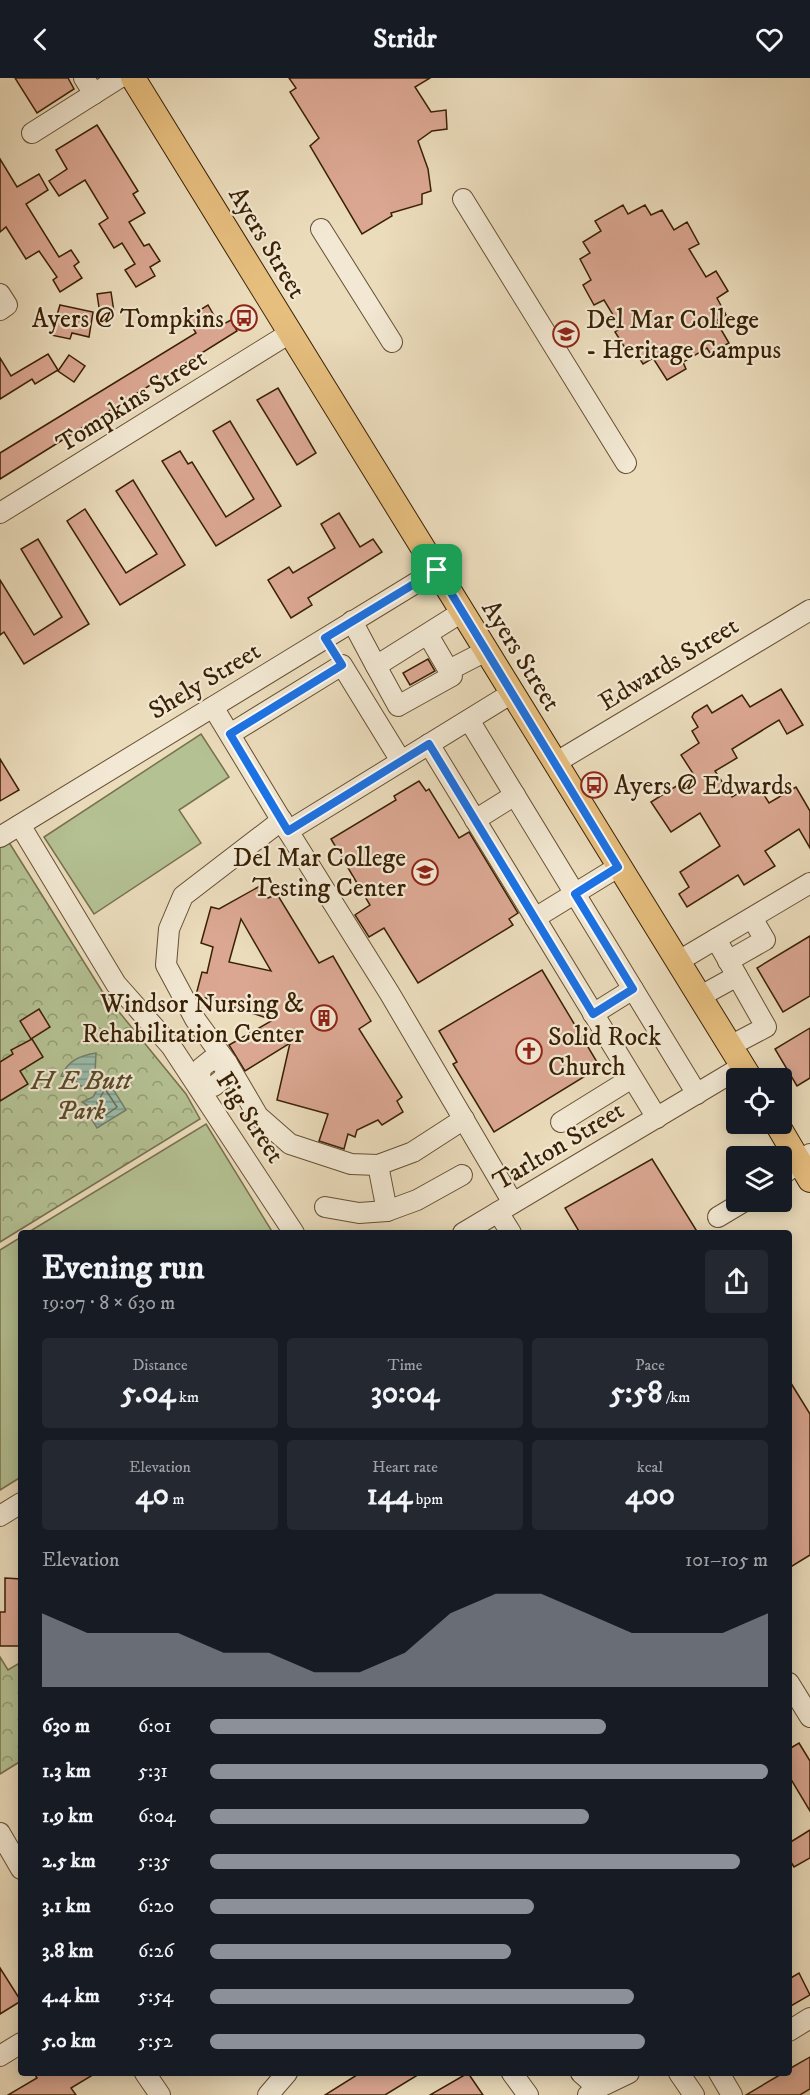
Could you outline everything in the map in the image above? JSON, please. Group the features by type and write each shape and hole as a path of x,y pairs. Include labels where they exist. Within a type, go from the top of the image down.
{"main road":[{"name":"Ayers Street","path":"133,78 744,1068"},
{"path":"782,1134 800,1167"}],"street":[{"path":"32,133 89,86 119,78"},
{"path":"463,199 626,463"},
{"path":"321,229 392,342"},
{"name":"Tompkins Street","path":"0,513 290,333"},
{"name":"Shely Street","path":"0,837 437,570"},
{"name":"Edwards Street","path":"555,763 810,610"},
{"path":"376,666 462,612"},
{"path":"352,621 398,706 453,676 428,635"},
{"path":"325,638 401,761"},
{"path":"449,670 486,651"},
{"path":"230,734 342,665"},
{"path":"464,1119 413,1152 378,1165 351,1164 290,1144 258,1116 227,1063 195,1019 166,965 169,929 183,896 285,825 401,761 512,693"},
{"path":"213,707 464,1119 506,1208 510,1230"},
{"path":"469,720 697,1094"},
{"path":"429,744 657,1118"},
{"path":"475,820 515,795"},
{"name":"Fig Street","path":"20,825 116,984 171,1046 292,1230"},
{"path":"535,918 618,867"},
{"path":"677,962 810,883"},
{"path":"699,997 765,940 752,918"},
{"path":"716,939 766,1027 730,1046"},
{"path":"593,1014 633,989"},
{"path":"199,1087 214,1086 224,1078 227,1063"},
{"path":"561,1122 632,1078"},
{"name":"Tarlton Street","path":"468,1230 697,1094 726,1081"},
{"path":"378,1165 387,1211"},
{"path":"325,1207 359,1214 387,1211 417,1200 462,1175"},
{"path":"718,1217 726,1212"},
{"path":"0,1516 18,1505"},
{"path":"792,1688 802,1705"},
{"path":"0,1833 18,1864"},
{"path":"792,2029 810,2018"},
{"path":"0,2056 18,2045"},
{"path":"147,2076 160,2095"},
{"path":"268,2095 284,2076"},
{"path":"514,2076 528,2095"},
{"path":"583,2076 593,2091 623,2076"},
{"path":"681,2076 693,2094"},
{"path":"721,2076 731,2095"}],"green space":[{"path":"201,734 229,777 179,810 201,843 94,914 44,837"},
{"name":"H E Butt Park","path":"0,828 102,991 186,1094 200,1119 0,1242"},
{"path":"206,1124 271,1230 32,1230"},
{"path":"18,1239 18,1479 0,1490 0,1250"},
{"path":"0,1657 8,1670 18,1664 18,1763 0,1774"}],"water":[{"path":"96,1053 95,1073 100,1080 110,1084 126,1110 97,1128 92,1120 97,1116 95,1110 82,1102 93,1097 96,1092 93,1087 81,1086 73,1078 61,1076 67,1066 75,1060"}],"building":[{"path":"15,78 68,78 74,89 37,113"},
{"path":"289,78 430,78 415,87 431,112 446,110 447,129 432,131 418,141 428,169 431,191 422,194 422,204 391,213 392,216 362,234 310,146 319,138 290,92 296,88"},
{"path":"97,125 138,191 133,194 145,213 129,222 144,246 149,244 160,261 150,267 155,276 136,287 125,270 135,264 122,243 114,248 99,224 108,218 85,180 59,196 49,181 67,169 56,150"},
{"path":"0,159 17,187 39,174 48,190 26,204 59,257 71,250 79,262 74,266 82,278 60,292 53,280 57,277 39,251 26,259 6,227 0,232"},
{"path":"623,205 628,214 645,205 651,215 662,210 674,230 687,222 699,244 689,249 706,277 716,271 728,291 717,298 726,315 716,321 729,343 710,353 707,348 683,362 686,369 667,380 653,358 643,364 633,348 627,351 615,332 621,328 604,300 594,305 583,285 591,280 580,259 590,253 583,242 601,231 595,221"},
{"path":"111,292 114,312 100,314 97,294"},
{"path":"60,305 93,312 89,337 72,333 70,339 51,335"},
{"path":"208,305 220,326 231,320 237,331 0,479 0,453 196,333 187,318"},
{"path":"48,354 58,370 35,384 32,379 0,399 0,358 11,376"},
{"path":"69,355 85,366 74,382 58,371"},
{"path":"278,388 316,453 297,465 257,400"},
{"path":"230,421 281,506 216,546 162,461 180,451 188,464 192,462 226,517 254,499 213,431"},
{"path":"133,480 185,565 120,605 67,521 85,509 126,573 157,554 116,491"},
{"path":"339,513 360,547 373,539 382,552 308,598 312,605 291,618 268,580 289,567 293,573 335,548 321,524"},
{"path":"38,539 89,624 24,664 4,632 0,635 0,580 34,635 62,617 21,549"},
{"path":"428,659 435,671 410,685 403,673"},
{"path":"781,689 803,725 787,734 779,720 732,749 737,758 715,771 732,797 756,782 769,803 796,787 810,811 810,848 799,829 765,851 775,866 744,885 738,875 687,907 679,894 689,887 680,872 720,846 700,813 671,832 651,802 694,775 681,755 699,743 692,731 698,727 692,717 694,713 707,705 712,713 742,695 750,707"},
{"path":"0,759 19,790 0,801"},
{"name":"Del Mar College Testing Center","path":"419,781 426,791 429,789 459,838 469,832 518,913 509,919 513,925 418,983 384,928 369,937 355,915 370,905 331,839 396,800 394,796"},
{"name":"Windsor Nursing & Rehabilitation Center","path":"260,886 268,898 277,894 319,963 333,956 371,1021 359,1029 402,1097 397,1101 403,1112 382,1125 378,1120 357,1130 355,1137 348,1134 344,1149 319,1141 328,1114 277,1100 290,1043 245,1071 229,1045 273,1020 196,995 202,972 207,973 213,947 201,943 211,907 219,909","holes":["241,919 271,971 229,962"]},
{"path":"810,936 810,996 783,1012 757,968"},
{"name":"Solid Rock Church","path":"542,970 600,1067 494,1132 453,1064 457,1062 439,1031"},
{"path":"39,1009 50,1027 31,1039 20,1021"},
{"path":"810,1028 810,1078 797,1086 792,1078 792,1068 786,1068 775,1049"},
{"path":"32,1039 43,1057 20,1071 28,1084 0,1101 0,1062 13,1054 11,1050"},
{"path":"652,1159 696,1230 578,1230 565,1208"},
{"path":"792,1385 810,1414 810,1555 792,1566"},
{"path":"5,1578 18,1579 18,1646 0,1646 0,1612 5,1612"},
{"path":"799,1743 810,1761 810,1811 792,1781 792,1747"},
{"path":"810,1830 810,1858 794,1867 792,1864 792,1841"},
{"path":"0,1968 18,1996 18,2003 0,2014"},
{"path":"799,1973 810,1995 792,2005 792,1977"},
{"path":"810,2057 810,2089 800,2095 746,2095 778,2076 792,2076 792,2067"},
{"path":"36,2076 91,2076 71,2088 76,2095 8,2095 37,2078"},
{"path":"355,2076 416,2076 385,2095 325,2095"},
{"path":"463,2076 470,2076 483,2095 430,2095"}],"place":[{"name":"Ayers @ Tompkins","path":"244,318"},
{"name":"Del Mar College - Heritage Campus","path":"566,334"},
{"name":"Ayers @ Edwards","path":"594,785"},
{"name":"Del Mar College Testing Center","path":"425,872"},
{"name":"Windsor Nursing & Rehabilitation Center","path":"324,1018"},
{"name":"Solid Rock Church","path":"529,1051"}],"route":[{"path":"437,570 618,867 575,894 633,989 593,1014 429,744 288,831 230,734 342,665 325,638 437,570"}]}
